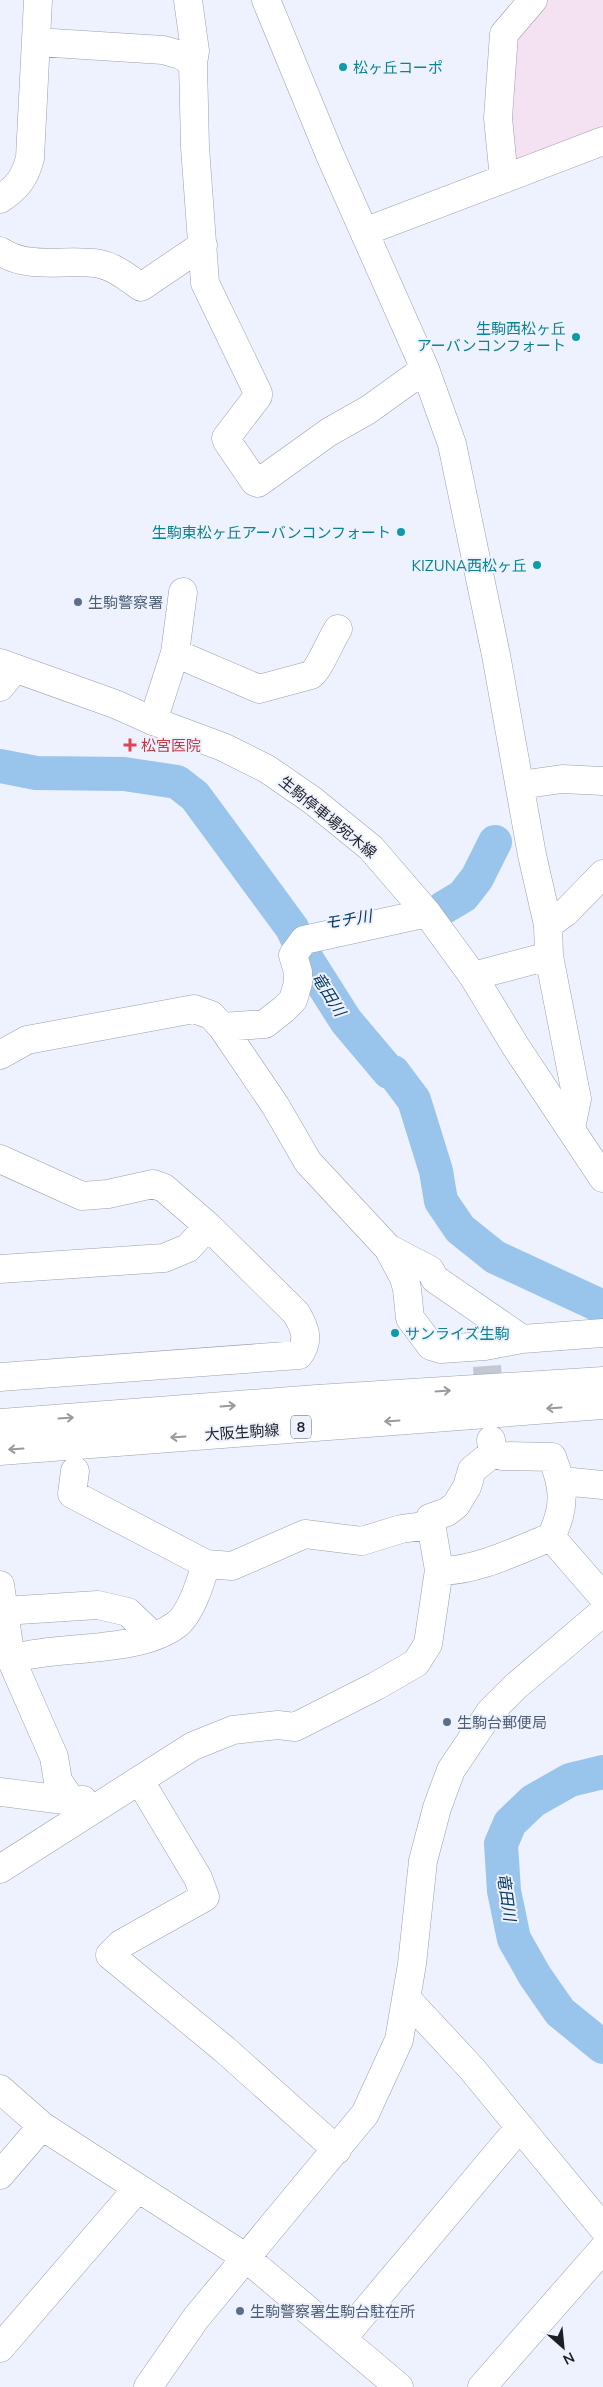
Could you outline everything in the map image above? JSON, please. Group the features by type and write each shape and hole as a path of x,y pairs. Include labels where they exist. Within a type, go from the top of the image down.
{"street":[{"path":"0,199 16,189 25,175 30,158 38,0"},
{"path":"188,0 195,50 193,62 196,147 206,282 258,393 258,396 226,438 255,482 258,483 329,432 368,410 425,369"},
{"path":"266,0 364,232 425,369 452,444 520,785 532,855 548,925 549,956 577,1099 571,1128"},
{"path":"504,179 498,118 504,34 533,0"},
{"path":"37,42 163,50 181,55 193,62"},
{"path":"364,232 603,141"},
{"path":"0,251 27,262 78,262 102,265 118,271 141,287 203,245"},
{"path":"153,721 174,653 182,592"},
{"path":"174,653 259,689 310,675 316,671 328,644 338,629"},
{"name":"生駒停車場宛木線","path":"5,673 115,704 153,721 232,751 266,769 312,800 371,848 426,913 473,976 516,1047 603,1178"},
{"path":"520,785 562,779 603,781"},
{"path":"548,925 566,912 600,879"},
{"path":"222,1027 265,1024 293,1000 298,983 298,972 292,955 304,940 426,913"},
{"path":"473,976 549,956"},
{"path":"0,1055 27,1040 194,1010 211,1015 222,1027 275,1105 308,1162 388,1248 404,1278 410,1318 431,1346 441,1350 486,1356 522,1339 603,1333"},
{"path":"0,1159 82,1196 108,1194 153,1184 164,1188 208,1226 296,1313 305,1328 306,1346 299,1355 0,1377"},
{"path":"0,1269 164,1258 188,1248 208,1226"},
{"path":"388,1248 430,1270 435,1279 522,1339"},
{"name":"大阪生駒線","path":"0,1423 317,1399 603,1381"},
{"name":"大阪生駒線","path":"0,1451 603,1405"},
{"path":"0,1869 193,1746 233,1730 278,1725 295,1727 309,1722 416,1663 428,1644 439,1570 430,1518 446,1512 456,1505 467,1487 472,1470 492,1447 503,1456 552,1457 562,1481 560,1520 551,1537 488,1562 448,1571 439,1570"},
{"path":"74,1471 72,1494 206,1564 232,1566 306,1534 362,1541 401,1529 430,1526"},
{"path":"562,1481 603,1485"},
{"path":"551,1537 603,1597"},
{"path":"11,1659 119,1644 153,1636 176,1625 195,1597 206,1564"},
{"path":"72,1802 58,1782 54,1756 11,1659 2,1598 98,1605 128,1612 153,1636"},
{"path":"148,2387 196,2318 366,2114 399,2040 408,1999 423,1861 437,1808 451,1770 490,1712 516,1686 603,1612"},
{"path":"140,1781 198,1878 205,1897 121,1944 110,1955 224,2049 337,2150"},
{"path":"0,1792 72,1802 114,1797"},
{"path":"408,1999 472,2069 603,2228"},
{"path":"0,2089 42,2126 245,2257 399,2387"},
{"path":"0,2175 42,2126"},
{"path":"342,2339 519,2128"},
{"path":"0,2348 138,2188"},
{"path":"482,2387 603,2249"}],"shaded area":[{"path":"538,0 603,0 603,136 513,169 508,38"}],"waterway":[{"name":"竜田川","path":"0,766 36,773 124,774 177,782 195,796 292,928 308,961 346,1021 389,1072 393,1072 414,1100 436,1171 441,1201 460,1229 495,1257 603,1307"},
{"name":"モチ川","path":"443,908 463,896 477,878 495,842"},
{"name":"竜田川","path":"603,1772 570,1780 533,1801 510,1823 501,1844 504,1891 514,1939 535,1976 560,2012 603,2047"}],"tunnel":[{"path":"487,1366 490,1411"}],"place":[{"name":"松ヶ丘コーポ","path":"343,67"},
{"name":"生駒西松ヶ丘 アーバンコンフォート","path":"576,337"},
{"name":"生駒東松ヶ丘アーバンコンフォート","path":"401,532"},
{"name":"KIZUNA西松ヶ丘","path":"537,565"},
{"name":"生駒警察署","path":"78,602"},
{"name":"松宮医院","path":"130,745"},
{"name":"サンライズ生駒","path":"395,1333"},
{"name":"生駒台郵便局","path":"447,1722"},
{"name":"生駒警察署生駒台駐在所","path":"240,2311"}]}
